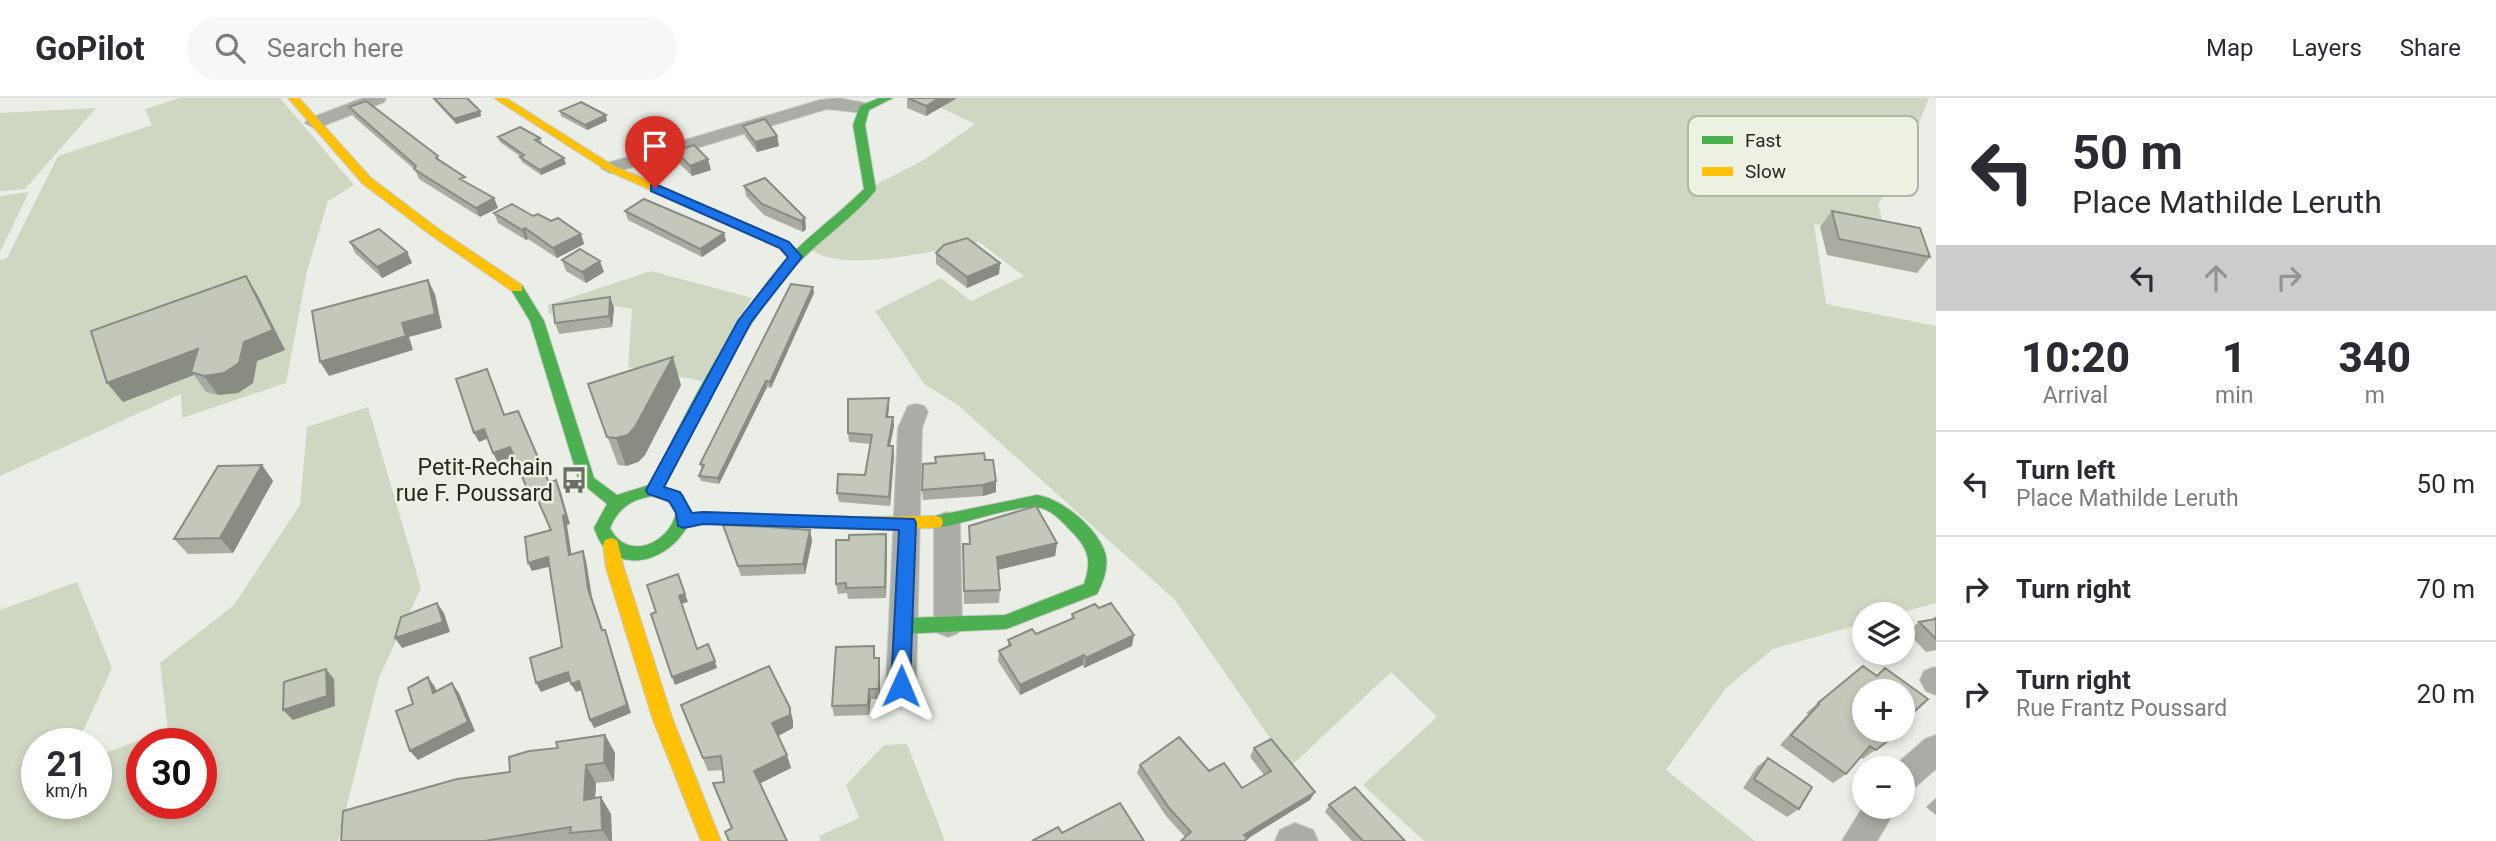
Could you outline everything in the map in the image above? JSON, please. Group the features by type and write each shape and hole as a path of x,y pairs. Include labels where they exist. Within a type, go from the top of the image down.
{"street":[{"path":"293,98 367,181 436,233 512,282 523,295 537,321 587,481 617,502"},
{"path":"314,123 377,98"},
{"path":"499,98 610,168 784,245 795,257"},
{"path":"610,168 826,104 838,103 864,108 888,98"},
{"path":"654,490 745,321 795,257 856,206 870,190 859,125 864,108"},
{"path":"901,686 909,428 916,412"},
{"path":"611,545 630,553 642,552 669,541 684,522 684,512 675,496 654,490 634,493 617,502 604,518 602,528 611,545 663,720 711,841"},
{"path":"684,522 703,518 947,522 1024,503 1044,502 1065,516 1085,535 1099,555 1091,589 1006,622 902,626"},
{"path":"947,522 948,625"},
{"path":"621,585 642,552"},
{"path":"1915,768 1936,749"},
{"path":"1858,841 1873,819"},
{"path":"1291,841 1302,841"}],"green space":[{"path":"180,98 280,98 354,185 328,201 307,271 286,383 182,418 181,394 0,476 0,260 7,258 58,156 152,125 145,109"},
{"path":"920,98 1929,98 1918,125 1918,116 1688,116 1688,196 1883,196 1878,205 1887,237 1814,224 1826,304 1936,326 1936,603 1915,609 1915,602 1852,602 1852,626 1773,649 1726,688 1666,770 1755,841 1424,841 1363,785 1437,717 1391,672 1290,767 1174,599 958,405 924,384 875,311 941,278 971,301 1024,276 979,242 867,260 844,260 825,256 811,249 875,185 924,160 975,124"},
{"path":"96,108 25,189 0,191 0,113"},
{"path":"29,192 0,252 0,196"},
{"path":"651,271 752,298 702,381 628,367 632,309 614,306 549,314 548,305"},
{"path":"368,407 421,588 379,677 338,841 0,841 0,610 77,582 112,668 84,728 21,728 21,819 112,819 112,750 126,745 126,819 217,819 217,728 168,728 160,663 234,605 300,505 307,427"},
{"path":"907,744 945,841 821,841 819,836 859,818 846,785 884,745"}],"building":[{"path":"434,98 467,98 480,111 454,119"},
{"path":"908,98 939,98 926,106"},
{"path":"366,101 438,156 436,158 465,177 460,179 494,198 476,208 414,169 416,166 349,107"},
{"path":"581,102 606,115 585,125 560,111"},
{"path":"765,119 777,136 755,142 743,126"},
{"path":"520,127 540,138 535,140 564,158 540,170 520,157 524,155 498,137"},
{"path":"694,145 708,159 690,166 676,151"},
{"path":"765,178 805,218 801,221 762,204 744,186"},
{"path":"644,199 724,233 700,249 625,211"},
{"path":"512,204 533,216 538,214 551,221 558,218 581,234 553,248 525,228 522,230 494,213"},
{"path":"1832,211 1920,228 1930,257 1839,239"},
{"path":"379,229 407,252 377,267 350,242"},
{"path":"967,238 1000,263 967,277 936,253 944,245"},
{"path":"580,249 600,261 582,272 562,260"},
{"path":"246,276 273,330 244,342 239,363 224,373 204,376 191,372 198,349 107,383 91,331"},
{"path":"428,280 435,314 402,323 406,336 320,362 312,311"},
{"path":"791,284 813,287 770,382 766,381 718,478 699,476 704,465 700,464"},
{"path":"610,297 609,316 555,323 553,305"},
{"path":"673,357 635,427 628,435 607,437 588,384"},
{"path":"487,369 504,415 518,411 549,483 556,480 566,515 563,516 569,555 583,551 588,589 602,630 605,630 627,705 590,720 579,681 571,684 568,672 536,683 530,658 562,647 548,557 528,563 525,537 551,530 533,489 528,491 510,447 493,453 484,429 474,433 456,379"},
{"path":"889,398 886,417 893,417 888,446 893,446 889,497 837,493 838,474 865,475 872,435 848,433 848,399"},
{"path":"984,453 985,460 993,460 996,481 983,485 922,490 923,464 936,463 935,457"},
{"path":"262,465 220,538 174,539 218,466"},
{"path":"1036,506 1057,543 997,557 1000,590 964,591 963,544 970,544 969,526"},
{"path":"723,525 810,530 803,564 738,566"},
{"path":"886,534 885,587 846,588 846,583 836,584 836,540 849,540 849,535"},
{"path":"678,574 685,594 679,596 697,649 708,644 715,661 672,677 651,614 656,612 647,585"},
{"path":"437,603 443,622 395,638 401,617"},
{"path":"1111,603 1134,635 1020,685 999,651 1011,645 1008,640 1032,629 1036,634 1074,618 1072,614 1095,604 1099,608"},
{"path":"1936,619 1936,639 1919,622"},
{"path":"874,646 874,658 879,658 879,689 869,689 868,705 832,706 836,647"},
{"path":"769,666 790,708 790,715 772,723 787,755 754,771 787,841 729,841 725,832 732,828 713,783 724,782 721,756 703,758 681,705"},
{"path":"1863,666 1877,676 1885,668 1900,679 1852,679 1852,742 1886,742 1876,750 1870,746 1861,756 1852,756 1852,767 1846,774 1791,735 1818,703"},
{"path":"326,669 327,696 283,710 284,682"},
{"path":"428,677 433,693 452,683 468,722 410,751 396,711 413,704 408,688"},
{"path":"1915,690 1928,699 1915,711"},
{"path":"605,735 604,763 586,765 584,800 601,797 602,830 570,833 571,827 484,841 341,841 343,811 457,779 510,772 509,757 529,751 558,748 556,742"},
{"path":"1179,737 1209,771 1224,763 1242,788 1271,771 1254,748 1271,739 1315,792 1244,835 1248,838 1244,841 1181,841 1191,832 1169,808 1140,765"},
{"path":"1768,758 1812,787 1799,809 1754,779"},
{"path":"1355,787 1405,841 1363,841 1329,805"},
{"path":"1120,803 1144,841 1032,841 1058,827 1062,833"}],"traffic: fast":[{"path":"654,490 713,379 762,299 791,262 870,190 859,125 864,108 888,98"},
{"path":"517,288 537,321 587,481 616,502"},
{"path":"654,490 677,499 684,513 679,529 667,542 650,551 622,552 614,547 602,528 605,519 621,500 636,493 654,490"},
{"path":"902,626 1006,622 1091,589 1098,564 1093,545 1070,519 1047,503 1025,502 935,522"}],"traffic: slow":[{"path":"293,98 367,181 436,233 517,288"},
{"path":"499,98 610,168 784,245 795,257"},
{"path":"684,522 703,518 854,523 935,522"},
{"path":"611,545 615,568 663,720 711,841"}],"place":[{"name":"Petit-Rechain rue F. Poussard","path":"574,480"}],"route":[{"path":"655,188 784,245 795,257 745,321 654,490 675,496 681,503 684,522 703,518 908,523 901,686"}]}
